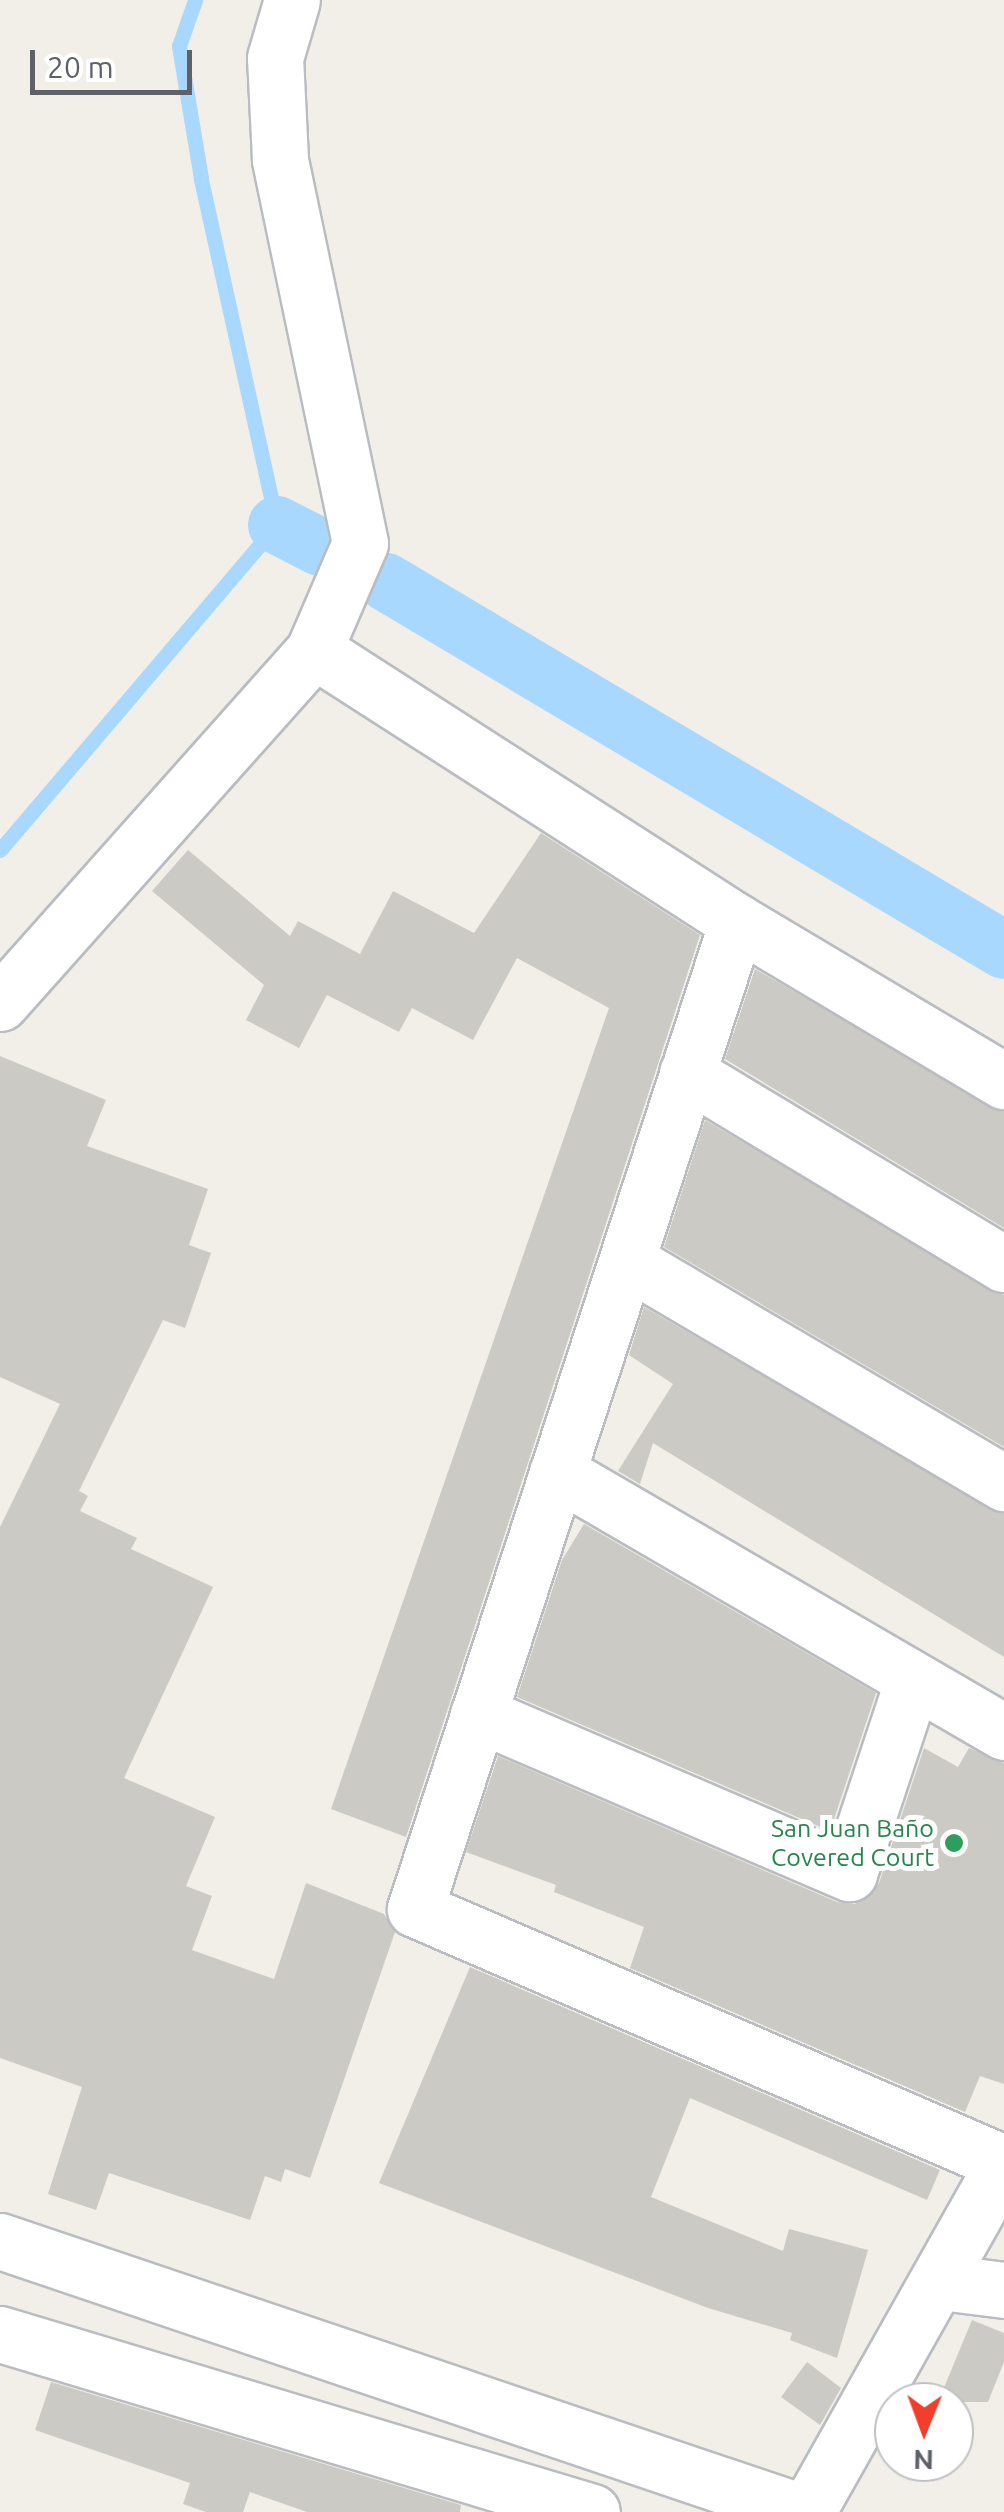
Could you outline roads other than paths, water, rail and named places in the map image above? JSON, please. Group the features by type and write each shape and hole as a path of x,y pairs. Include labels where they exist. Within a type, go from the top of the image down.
{"street":[{"path":"0,1003 314,650 360,542 280,159 275,58 292,0"},
{"path":"314,650 737,922 1004,1080"},
{"path":"0,2241 805,2512 941,2282 1004,2163 414,1909 737,922"},
{"path":"688,1073 1004,1264"},
{"path":"627,1260 1004,1483"},
{"path":"558,1472 1004,1732"},
{"path":"478,1714 849,1873 913,1680"},
{"path":"941,2282 1004,2290"},
{"path":"0,2334 592,2512"}],"waterway":[{"path":"0,850 277,525 201,178 179,46 195,0"},
{"path":"277,525 320,547"},
{"path":"386,582 1004,950"}],"place":[{"name":"San Juan Baño Covered Court","path":"954,1843"}]}
